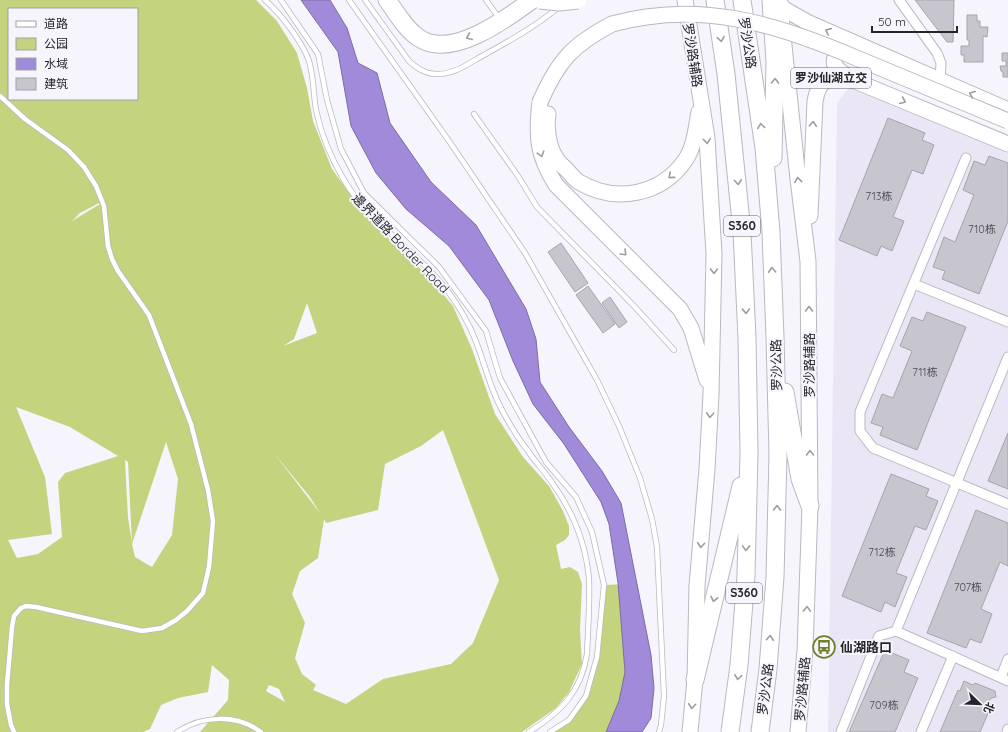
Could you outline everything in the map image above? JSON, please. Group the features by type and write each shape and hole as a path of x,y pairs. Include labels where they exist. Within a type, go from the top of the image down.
{"highway":[{"path":"388,0 410,31 427,43 437,45 461,41 503,21 532,0"},
{"path":"540,0 559,2 578,0"},
{"name":"罗沙公路","path":"715,0 726,74 742,232 747,338 749,452 745,583 739,665 730,732"},
{"name":"罗沙公路","path":"742,0 764,148 771,232 778,455 775,577 768,669 760,732"},
{"path":"771,232 775,62 773,0"},
{"path":"775,337 800,480 810,506"},
{"path":"695,680 749,452"}],"main road":[{"name":"罗沙路辅路","path":"685,0 707,138 714,254 711,394 698,586 695,680 690,732"},
{"name":"罗沙路辅路","path":"773,0 781,17 808,261 810,506 805,650 798,732"},
{"path":"777,0 784,9 796,17 1008,110"},
{"path":"711,394 690,328 680,309 556,184 546,169 538,143 537,123 545,103 550,80 560,63 578,45 598,32 623,19 643,11 671,6 703,5 758,17 1008,121"},
{"path":"701,103 694,140 687,157 676,172 664,183 650,189 622,194 610,193 578,181 556,158 549,141 545,103 568,68 584,52 627,28 647,21 684,15 704,15 754,26 1008,131"},
{"path":"855,81 836,69 834,62 836,53 842,46 868,49"},
{"name":"罗沙仙湖立交","path":"808,261 813,122 817,89 823,81 832,78 855,81 1008,144"}],"street":[{"path":"899,0 937,53 941,63 940,81"},
{"path":"966,158 860,412 860,430 873,448 1008,504"},
{"path":"914,284 1008,322"},
{"path":"896,631 1008,357"},
{"path":"841,732 879,636 896,631 1004,679 1008,659"},
{"path":"921,732 953,656"}],"lane":[{"name":"邊界道路 Border Road","path":"265,0 279,15 299,42 307,57 313,76 315,104 321,129 344,180 365,210 432,273 458,306 474,337 491,386 504,414 520,440 564,500 584,548 589,579 586,663 576,687 568,701 554,714 529,732"},
{"path":"281,0 318,54 327,100 341,149 364,193 439,267 486,331 500,378 546,462 576,497 592,532 604,585 597,658 586,696 569,720 550,732"},
{"path":"349,0 449,141 525,253 597,380 619,426 640,478 652,519 657,547 664,696 659,732"},
{"path":"365,0 409,61 422,71 434,74 450,73 513,39 533,27 567,0"},
{"path":"486,0 503,21"},
{"path":"0,96 25,118 68,150 88,172 96,186 104,206 108,246 112,259 118,271 149,315 192,424 208,490 213,521 209,567 203,593 187,611 176,620 162,628 142,631 36,607 26,606 18,610 14,616 12,626 7,685 8,715 14,732"},
{"path":"474,114 518,176 537,207 634,306 674,350"},
{"path":"177,732 198,723 216,719 224,719 243,722 261,732"}],"shaded area":[{"path":"849,88 1008,153 1008,732 828,732 837,103"}],"green space":[{"path":"0,0 256,0 277,21 297,53 307,88 313,121 332,169 355,201 386,236 428,276 453,306 472,349 495,414 523,457 549,486 563,511 569,526 569,535 565,540 556,545 561,569 570,567 578,572 582,584 580,630 582,664 569,692 556,708 522,732 200,732 228,700 229,680 212,665 208,692 178,698 161,705 150,729 143,732 0,732","holes":["99,203 100,204 72,221 80,213","307,303 317,333 283,346 294,339","16,407 70,427 118,456 65,473 58,482 62,537 38,554 17,558 8,540 52,534 45,477","443,430 499,580 473,643 451,664 383,679 346,704 313,690 316,685 302,674 295,658 305,623 292,594 300,571 318,558 324,519 326,523 378,510 385,464 421,446","166,442 178,479 172,535 152,567 135,557 132,544","273,452 310,497 320,513","125,460 128,462 132,543 128,518","269,685 279,689 285,702 266,691"]},
{"path":"627,584 628,732 548,732 573,715 589,687 598,648 604,585"}],"water":[{"path":"301,0 330,0 347,28 358,63 377,73 390,123 431,182 476,225 526,309 536,339 540,382 569,427 602,471 621,503 651,655 654,688 651,718 642,732 606,732 619,701 625,672 618,583 609,524 601,502 564,444 533,404 513,361 489,300 449,246 406,209 376,173 351,126 338,52"}],"building":[{"path":"915,0 954,0 953,42 947,42"},
{"path":"967,15 977,15 977,21 980,21 980,27 988,27 987,37 983,36 983,62 964,62 964,55 961,55 961,46 969,46 969,40 967,40"},
{"path":"1002,53 1008,53 1008,77 1003,77 1003,72 1001,71 1000,66 1006,66 1006,61 1002,61"},
{"path":"888,118 925,133 922,140 934,145 923,174 912,170 893,217 904,221 892,251 881,246 877,256 839,240"},
{"path":"989,156 1008,163 1008,221 979,294 942,279 945,271 933,267 944,237 955,242 974,195 963,190 974,161 985,165"},
{"path":"561,243 588,283 575,292 548,252"},
{"path":"588,286 615,324 603,333 576,295"},
{"path":"610,297 627,322 619,328 602,303"},
{"path":"927,312 966,327 917,450 880,435 883,427 871,423 882,394 893,398 912,351 900,346 912,317 923,321"},
{"path":"1008,433 1008,489 988,481"},
{"path":"891,474 929,489 926,496 938,501 926,530 915,526 896,573 907,577 895,607 885,602 881,612 842,596"},
{"path":"976,510 1008,523 1008,566 1000,562 981,609 992,614 981,643 970,639 966,648 927,633"},
{"path":"885,650 909,660 904,672 918,678 895,732 849,732"},
{"path":"964,681 973,685 975,683 995,691 996,697 991,698 988,703 992,704 980,732 940,732 958,690 960,691"}],"place":[{"name":"仙湖路口","path":"824,647"}]}
